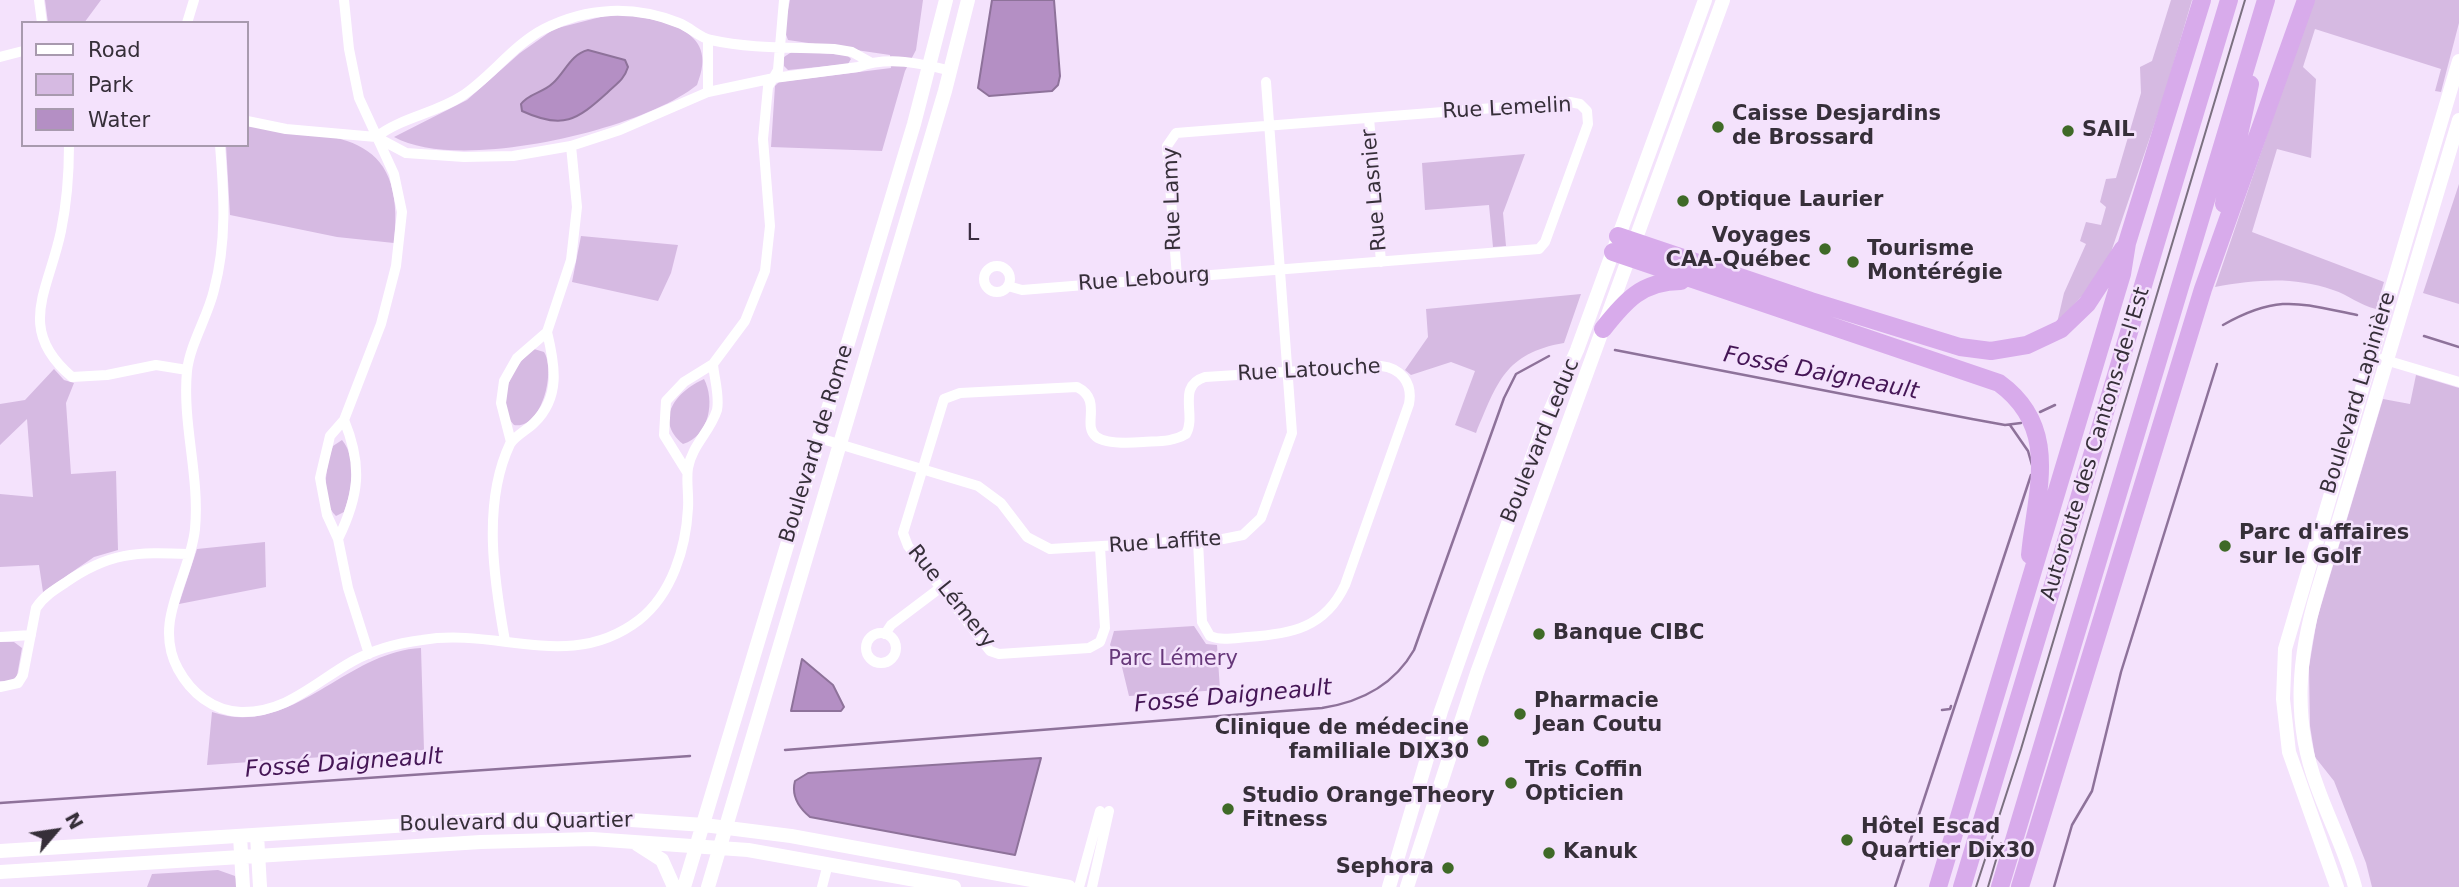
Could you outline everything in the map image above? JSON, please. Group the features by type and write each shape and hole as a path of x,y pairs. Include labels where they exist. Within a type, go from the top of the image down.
{"highway":[{"path":"1938,887 2122,274 2127,243 2202,0"},
{"name":"Autoroute des Cantons-de-l'Est","path":"1962,887 2229,0"},
{"name":"Autoroute des Cantons-de-l'Est","path":"2000,887 2266,0"},
{"path":"2020,887 2203,289 2306,0"},
{"path":"2203,289 2244,122 2259,21"},
{"path":"1624,247 1953,345 1991,351 2036,342 2068,324 2087,304 2127,243"},
{"path":"1624,247 1691,281 1975,373 1999,383 2013,394 2034,423 2040,456 2025,598"},
{"path":"1603,330 1627,300 1644,287 1662,282 1691,281"}],"main road":[{"name":"Boulevard de Rome","path":"684,887 930,65 946,0"},
{"name":"Boulevard de Rome","path":"708,887 951,71 968,0"},
{"name":"Boulevard Leduc","path":"1407,887 1472,685 1603,330 1624,247 1705,0"},
{"name":"Boulevard Leduc","path":"1389,887 1456,667 1543,428 1624,247 1723,0"},
{"name":"Boulevard Lapinière","path":"2337,887 2293,768 2285,727 2283,678 2292,619 2459,61"},
{"name":"Boulevard Lapinière","path":"2355,887 2308,760 2300,704 2301,664 2309,619 2457,131"},
{"name":"Boulevard du Quartier","path":"0,851 548,818 725,827 812,840 1069,887"},
{"path":"257,835 260,887"},
{"path":"240,836 243,887"},
{"name":"Boulevard du Quartier","path":"0,872 516,840 629,841 720,847 954,887"},
{"path":"629,841 662,860 674,887"}],"street":[{"path":"39,0 42,21"},
{"path":"188,21 194,0"},
{"path":"344,0 349,49 359,98 400,193 400,241 381,324 344,420 330,436 320,478 327,516 338,539 353,604 369,654"},
{"path":"687,472 664,435 666,401 684,382 713,364 751,310 765,271 770,226 763,138 766,96 778,70 785,0"},
{"path":"376,137 393,124 420,116 462,96 523,44 567,19 592,13 635,11 682,24 708,40 852,52 870,62"},
{"path":"708,40 708,92"},
{"path":"0,57 21,52"},
{"path":"248,121 286,129 376,137 406,153 464,157 513,156 570,146 658,115 708,92 774,78 858,67 870,62 893,61 930,65 951,71"},
{"name":"Rue Laffite","path":"819,438 985,490 1001,503 1027,537 1044,547 1100,547 1198,541 1243,535 1257,524 1265,511 1291,438 1282,270 1266,82"},
{"name":"Rue Lemelin","path":"1270,125 1574,102 1584,107 1589,119 1541,248 1282,270"},
{"name":"Rue Lasnier","path":"1369,118 1381,262"},
{"name":"Rue Lamy","path":"1177,278 1168,140 1183,131 1270,125"},
{"path":"2439,128 2457,131"},
{"path":"505,641 494,572 493,530 498,493 511,442 501,404 504,380 517,358 547,332 565,284 575,230 576,182 570,146"},
{"path":"69,147 68,185 61,233 40,302 39,327 47,351 72,377 107,375 156,365 187,370"},
{"path":"220,147 225,210 222,251 215,288 187,370 196,485 195,529 169,619 169,638 178,669 196,693 213,706 233,711 270,709 294,700 369,654 421,640 447,637 542,647 584,646 616,635 645,614 668,584 683,542 688,509 687,472 692,451 716,411 713,364"},
{"name":"Rue Lebourg","path":"1008,286 1022,290 1282,270"},
{"path":"511,442 542,415 551,395 555,373 547,332"},
{"path":"2371,356 2459,382"},
{"name":"Rue Latouche","path":"921,469 940,405 954,394 1077,387 1088,397 1094,434 1102,442 1113,444 1169,440 1186,434 1190,424 1189,389 1198,379 1384,366 1401,373 1409,388 1409,404 1343,590 1323,616 1301,630 1285,635 1213,638 1205,631 1202,622 1198,541"},
{"path":"338,539 354,505 357,482 350,435 344,420"},
{"name":"Rue Lémery","path":"921,469 903,533 908,546 993,653 1093,647 1100,642 1104,634 1100,547"},
{"path":"0,687 18,682 23,675 30,635 41,601 93,564 116,557 189,554"},
{"path":"885,634 891,625 940,588"},
{"path":"0,637 30,635"},
{"path":"1079,887 1104,811 1092,887"},
{"path":"822,887 828,864"}],"green space":[{"path":"45,0 101,0 85,21 48,21"},
{"path":"790,0 923,0 916,50 905,71 882,151 771,147 775,86 779,82 891,68 890,55 788,40 784,29"},
{"path":"2171,0 2192,0 2164,96 2110,255 2095,282 2057,323 2064,293 2086,244 2080,241 2086,222 2101,225 2106,207 2100,202 2106,179 2116,178 2141,93 2140,67 2152,61"},
{"path":"2313,0 2459,0 2459,23 2441,92 2435,91 2441,69 2315,29 2303,67 2316,79 2311,158 2277,149 2252,232 2384,282 2376,309 2333,290 2303,283 2260,281 2215,287"},
{"path":"616,13 667,23 682,29 693,38 701,50 702,65 697,85 671,102 635,117 594,131 549,141 503,148 461,150 423,147 394,137 467,100 520,53 554,29"},
{"path":"793,51 847,55 851,59 848,64 788,70 784,66 784,57"},
{"path":"248,126 308,133 358,146 376,158 389,178 395,205 394,243 337,237 230,215 226,147 248,147"},
{"path":"1525,154 1503,213 1506,246 1493,247 1489,205 1425,210 1422,163"},
{"path":"2459,184 2459,304 2423,293"},
{"path":"581,236 678,245 671,273 658,301 572,282"},
{"path":"1581,294 1564,343 1528,354 1506,373 1490,399 1476,433 1455,425 1475,371 1451,362 1411,375 1405,370 1428,337 1426,309"},
{"path":"534,349 544,352 547,361 544,398 532,418 524,424 514,425 505,406 508,384 519,364"},
{"path":"54,369 64,380 74,383 66,403 71,474 116,471 118,550 94,557 43,592 39,565 0,567 0,494 33,497 27,419 0,445 0,404 25,400"},
{"path":"2416,375 2459,388 2459,887 2372,887 2366,863 2334,781 2315,757 2310,726 2309,667 2317,619 2383,399 2410,404"},
{"path":"704,379 709,397 708,416 699,433 683,444 674,435 669,416 678,398"},
{"path":"342,440 350,456 352,475 344,512 336,516 328,501 326,482 333,446"},
{"path":"265,542 266,587 179,604 197,549"},
{"name":"Parc Lémery","path":"1194,626 1206,644 1217,645 1220,690 1129,696 1121,663 1110,645 1114,631"},
{"path":"0,642 14,642 22,648 17,676 11,681 0,681"},
{"path":"421,648 424,750 207,765 212,712 241,717 268,714 293,705 367,663 393,653"},
{"path":"218,870 235,876 239,887 147,887 152,874"}],"water":[{"path":"992,0 1054,0 1060,76 1058,85 1052,91 989,96 978,88"},
{"path":"588,50 625,60 628,67 617,84 587,110 569,119 548,120 522,111 521,104 524,100 549,86 573,59"},
{"path":"802,659 833,685 844,707 841,711 791,711"},
{"path":"1041,758 1015,855 810,817 799,805 794,792 795,781 808,773"}],"waterway":[{"name":"Fossé Daigneault","path":"2223,325 2242,315 2274,305 2303,305 2357,315"},
{"name":"Fossé Daigneault","path":"2424,336 2459,347"},
{"name":"Fossé Daigneault","path":"1615,350 2005,425 2021,423"},
{"name":"Fossé Daigneault","path":"785,750 1322,708 1350,701 1375,690 1397,673 1414,650 1504,398 1516,374 1549,356"},
{"path":"2054,887 2072,825 2092,791 2121,672 2217,364"},
{"name":"Fossé Daigneault","path":"2040,412 2055,405"},
{"path":"2010,425 2028,451 2032,465"},
{"path":"1895,887 2031,475"},
{"name":"Fossé Daigneault","path":"1942,710 1950,709 1951,706"},
{"name":"Fossé Daigneault","path":"0,803 690,756"}],"tram line":[{"path":"1976,887 2021,749 2245,0"},
{"path":"1988,887 2001,843"}],"place":[{"name":"Caisse Desjardins de Brossard","path":"1718,127"},
{"name":"SAIL","path":"2068,131"},
{"name":"Optique Laurier","path":"1683,201"},
{"name":"Voyages CAA-Québec","path":"1825,249"},
{"name":"Tourisme Montérégie","path":"1853,262"},
{"name":"Parc d'affaires sur le Golf","path":"2225,546"},
{"name":"Banque CIBC","path":"1539,634"},
{"name":"Pharmacie Jean Coutu","path":"1520,714"},
{"name":"Clinique de médecine familiale DIX30","path":"1483,741"},
{"name":"Tris Coffin Opticien","path":"1511,783"},
{"name":"Studio OrangeTheory Fitness","path":"1228,809"},
{"name":"Hôtel Escad Quartier Dix30","path":"1847,840"},
{"name":"Kanuk","path":"1549,853"},
{"name":"Sephora","path":"1448,868"}],"district":[{"name":"L","path":"974,234"}]}
